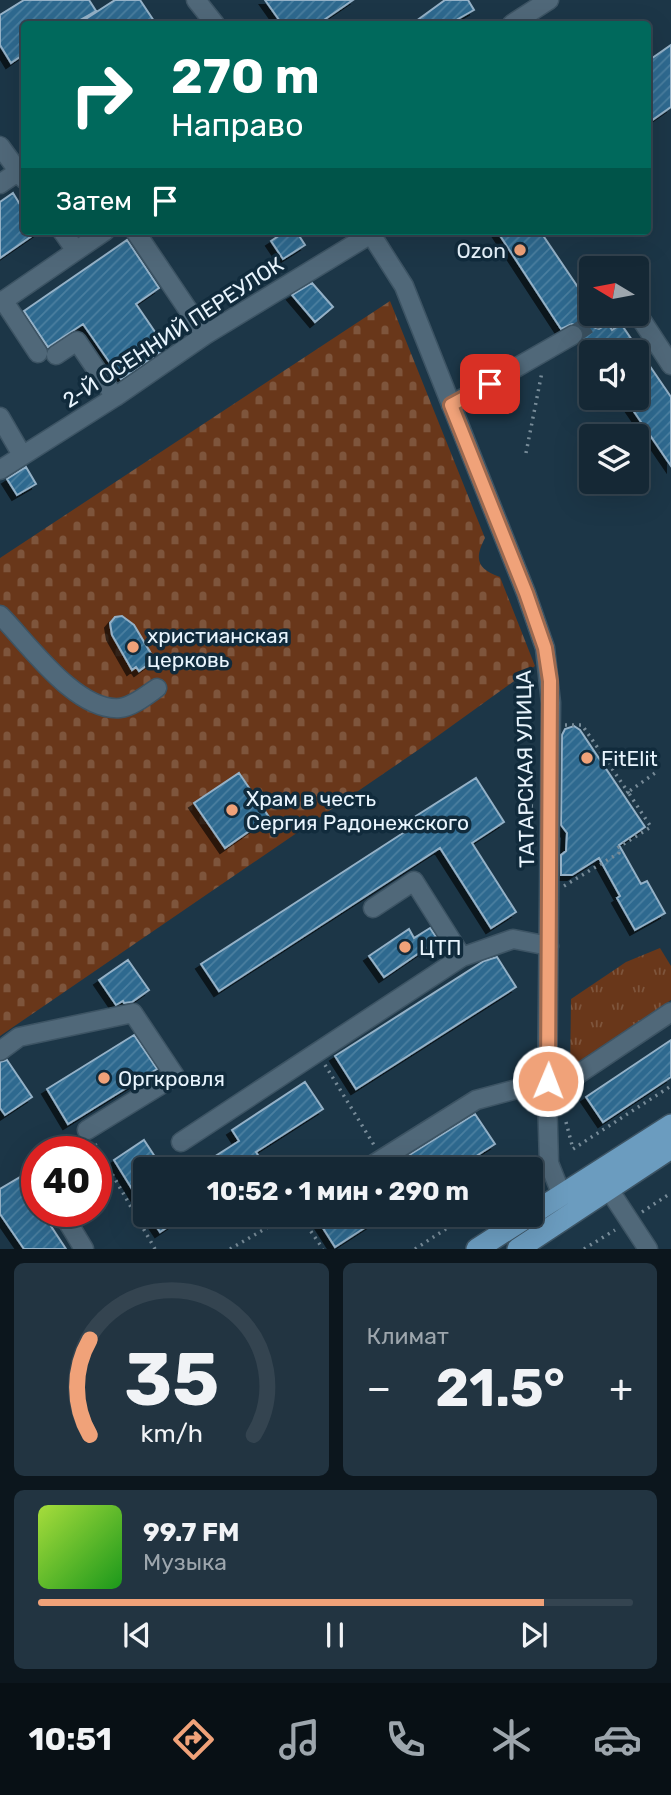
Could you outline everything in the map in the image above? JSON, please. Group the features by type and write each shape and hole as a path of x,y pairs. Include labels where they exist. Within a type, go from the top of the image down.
{"main road":[{"path":"532,1245 566,1204 671,1125"},
{"path":"477,1249 566,1204 608,1188 671,1148"}],"street":[{"path":"196,0 213,21"},
{"path":"517,21 549,0"},
{"path":"0,146 21,174"},
{"path":"0,184 21,175"},
{"path":"65,235 76,251"},
{"path":"38,353 1,302 100,235"},
{"path":"138,235 205,335"},
{"name":"2-Й ОСЕННИЙ ПЕРЕУЛОК","path":"0,470 205,335 367,235"},
{"name":"ТАТАРСКАЯ УЛИЦА","path":"371,235 404,286 526,593 545,648 551,703 547,1088 549,1163 566,1204"},
{"path":"646,326 671,365"},
{"path":"451,405 573,335"},
{"path":"56,355 76,341 114,397"},
{"path":"0,417 22,455"},
{"path":"0,615 60,680 90,702 105,708 123,708 158,688"},
{"path":"373,908 414,880 462,957"},
{"path":"181,1142 462,957 513,939 549,946"},
{"path":"385,1157 476,1100 547,1088 671,1012"},
{"path":"0,1051 19,1037 133,1013 174,1076 86,1130"},
{"path":"608,1188 648,1249"},
{"path":"71,1227 84,1249"}],"path":[{"path":"526,453 546,350"},
{"path":"563,725 582,725 626,794 651,827 617,848 619,853 563,887"},
{"path":"626,794 658,771"},
{"path":"518,805 538,806"},
{"path":"317,1052 381,1157"},
{"path":"573,1149 671,1086"},
{"path":"86,1130 155,1249"},
{"path":"584,1249 671,1193"},
{"path":"230,1249 268,1227"},
{"path":"308,1227 323,1249"},
{"path":"415,1249 449,1227"}],"green space":[{"path":"390,301 485,538 479,552 480,562 486,570 500,577 535,666 421,748 0,1036 0,558"},
{"path":"660,948 671,966 671,1000 570,1073 571,999 626,962"}],"building":[{"path":"24,0 89,0 96,11 78,21 21,21 21,56 11,63 0,45 0,15"},
{"path":"115,0 140,0 154,21 83,21"},
{"path":"265,0 353,0 322,21 280,21"},
{"path":"445,0 468,0 474,10 454,21 416,21"},
{"path":"671,45 671,107 651,121 651,59"},
{"path":"13,193 21,206 21,235 33,235 0,258 0,202"},
{"path":"280,235 299,235 305,245 283,259 271,241"},
{"path":"500,235 543,235 579,289 579,326 572,324 561,329"},
{"path":"127,240 159,288 136,304 166,348 121,379 83,324 48,347 24,311"},
{"path":"312,283 333,307 315,322 292,295"},
{"path":"579,326 599,329 609,326 612,330 622,326 632,340 583,340 584,334"},
{"path":"649,365 671,397 671,466 649,434 649,424 642,424 633,410 649,410"},
{"path":"26,467 36,484 17,495 7,479"},
{"name":"христианская церковь","path":"122,616 134,625 153,657 148,660 150,663 139,671 136,667 132,670 112,635 110,623 115,617"},
{"path":"574,726 580,730 645,827 619,845 641,884 647,881 665,913 635,930 599,858 572,875 561,875 561,855 566,851 567,833 561,825 562,735 565,729"},
{"name":"Храм в честь Сергия Радонежского","path":"239,773 269,817 225,848 194,803"},
{"path":"476,778 504,822 472,843 516,912 491,928 440,848 219,991 201,964 420,822 416,816"},
{"name":"ЦТП","path":"430,928 438,940 384,977 369,956 409,929 414,938"},
{"path":"497,957 516,987 356,1089 335,1056 484,961"},
{"path":"128,960 149,990 132,1002 123,1001 116,1005 99,980"},
{"name":"Оргкровля","path":"134,1035 157,1069 68,1124 47,1089"},
{"path":"671,1040 671,1077 603,1122 586,1097"},
{"path":"7,1060 32,1097 5,1115 0,1108 0,1062"},
{"path":"305,1082 323,1109 256,1152 259,1157 214,1157 239,1141 232,1130"},
{"path":"475,1114 495,1144 475,1157 406,1157"},
{"path":"144,1140 155,1157 133,1157 133,1191 114,1160"},
{"path":"21,1177 21,1227 52,1227 66,1249 24,1249 0,1214 0,1189"},
{"path":"322,1227 366,1227 335,1247"}],"tunnel":[{"path":"573,335 586,326"}],"place":[{"name":"Ozon","path":"520,250"},
{"name":"христианская церковь","path":"133,647"},
{"name":"FitElit","path":"587,758"},
{"name":"Храм в честь Сергия Радонежского","path":"232,810"},
{"name":"ЦТП","path":"405,947"},
{"name":"Оргкровля","path":"104,1078"}],"route":[{"path":"490,384 451,405 526,593 545,648 550,681 548,1081"}]}
